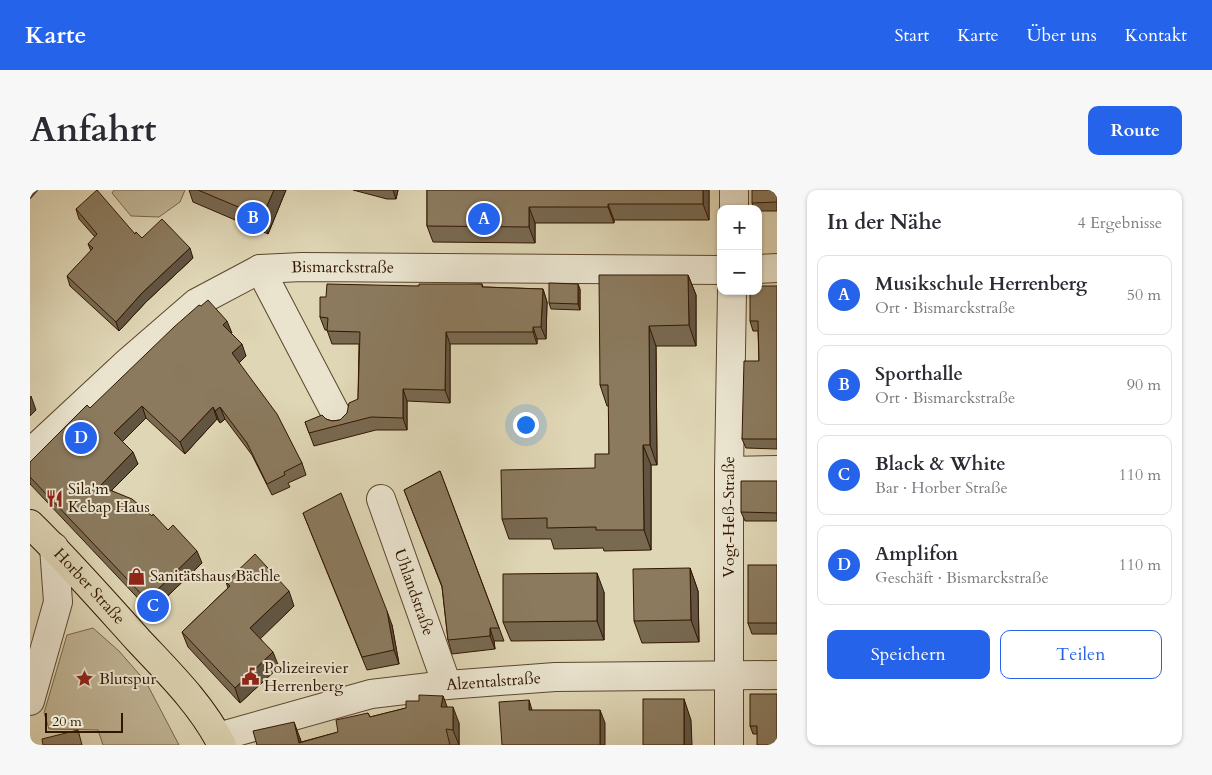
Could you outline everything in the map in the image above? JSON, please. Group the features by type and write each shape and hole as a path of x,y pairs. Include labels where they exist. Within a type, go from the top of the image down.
{"main road":[{"name":"Horber Straße","path":"30,524 54,547 198,706 220,741"}],"street":[{"path":"734,190 734,205"},
{"name":"Bismarckstraße","path":"30,453 196,303 260,269 302,267 717,270"},
{"path":"762,269 777,268"},
{"path":"260,269 338,418"},
{"name":"Vogt-Heß-Straße","path":"729,745 729,472 732,295"},
{"path":"729,472 777,470"},
{"name":"Uhlandstraße","path":"381,499 447,685"},
{"path":"30,701 58,602 54,547"},
{"name":"Alzentalstraße","path":"220,741 371,694 447,685 554,677 777,675"}],"shaded area":[{"path":"114,190 185,190 180,202 159,217 131,216 112,193"},
{"path":"93,628 119,651 146,682 179,745 103,745 98,730 49,729 44,713 67,635"}],"building":[{"path":"97,190 135,234 136,232 142,238 162,219 190,248 142,293 116,322 67,276 93,248 88,244 97,234 76,209"},
{"path":"198,190 274,190 262,217"},
{"path":"427,190 703,190 703,204 608,204 608,207 529,207 529,227 427,226"},
{"path":"752,190 777,190 777,202 752,203"},
{"path":"599,275 688,275 689,325 649,326 650,445 643,445 644,530 596,530 596,527 547,528 547,518 502,519 501,470 595,468 595,454 609,454 608,385 600,385"},
{"path":"549,283 578,284 578,304 549,303"},
{"path":"327,284 419,286 419,284 482,284 482,287 543,289 541,327 533,327 533,332 446,332 445,390 403,389 403,418 371,417 309,433 305,422 322,415 332,421 340,420 347,413 349,403 358,399 360,332 327,331 328,318 320,317 320,297 326,297"},
{"path":"762,286 777,286 777,439 742,439 744,361 759,361 758,321 750,321 750,295 762,295"},
{"path":"208,300 227,321 223,325 242,344 232,353 277,414 302,463 284,472 285,475 267,484 247,443 220,407 215,411 213,407 180,442 142,406 114,433 133,452 100,486 132,499 152,516 153,514 168,530 173,525 197,551 147,600 30,477 30,462 87,405 90,408 174,327 199,305 201,306"},
{"path":"440,471 499,628 490,628 490,636 448,640 442,586 404,490"},
{"path":"741,481 777,481 777,513 741,512"},
{"path":"341,493 387,611 394,650 362,657 303,513"},
{"path":"255,554 289,591 250,628 273,652 235,688 182,632 230,586 226,582"},
{"path":"748,565 777,565 777,623 748,623"},
{"path":"690,568 691,620 634,621 633,569"},
{"path":"597,573 597,621 503,622 503,574"},
{"path":"750,694 777,694 776,745 757,745 757,726 750,726"},
{"path":"419,695 443,696 441,707 453,707 453,730 446,729 450,745 257,745 253,731 294,722 299,743 338,732 336,720 368,713 370,717 406,708 406,701 419,701"},
{"path":"643,699 684,699 684,745 643,745"},
{"path":"529,700 529,710 600,710 600,745 502,745 499,702"},
{"path":"78,730 82,745 43,745 42,739"}],"place":[{"name":"Sporthalle","path":"253,218"},
{"name":"Musikschule Herrenberg","path":"484,219"},
{"name":"Amplifon","path":"81,438"},
{"name":"Sila'm Kebap Haus","path":"54,498"},
{"name":"Sanitätshaus Bächle","path":"136,576"},
{"name":"Black & White","path":"153,606"},
{"name":"Polizeirevier Herrenberg","path":"250,677"},
{"name":"Blutspur","path":"85,679"}]}
